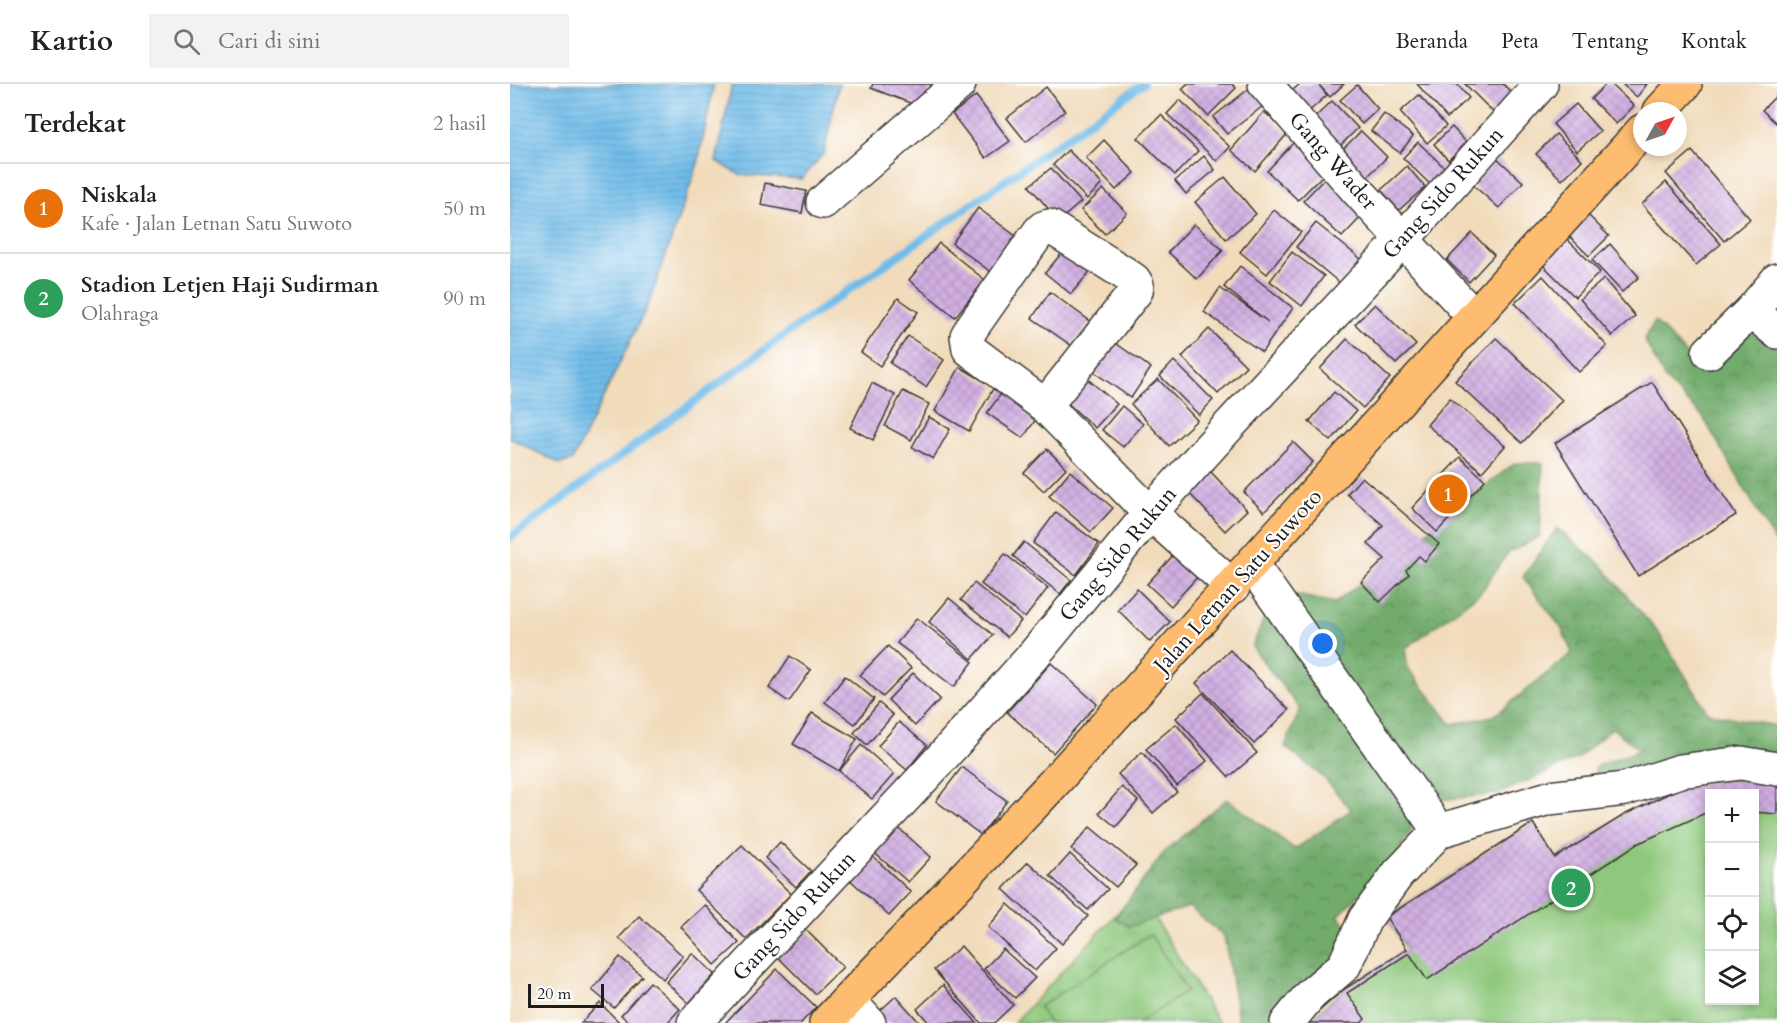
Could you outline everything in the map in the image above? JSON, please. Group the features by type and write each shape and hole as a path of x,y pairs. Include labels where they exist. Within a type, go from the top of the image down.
{"main road":[{"path":"1668,102 1685,84"},
{"name":"Jalan Letnan Satu Suwoto","path":"826,1023 859,1011 1050,787 1633,141"}],"street":[{"path":"823,202 959,84"},
{"name":"Gang Wader","path":"1265,84 1356,189 1474,317"},
{"name":"Gang Sido Rukun","path":"694,1023 1002,690 1150,513 1403,239 1525,89"},
{"path":"1045,406 1136,291 1137,285 1124,273 1049,226 1039,232 967,336 969,349 1045,406 1150,513 1242,576 1439,831"},
{"path":"1710,352 1751,311 1777,280"},
{"path":"1751,311 1777,332"},
{"path":"1287,1023 1310,994 1344,966 1365,919 1398,874 1439,831 1550,798 1625,789 1680,771 1740,763 1777,769"}],"green space":[{"path":"1655,321 1689,357 1701,366 1745,330 1777,348 1777,545 1703,417 1665,379 1644,339"},
{"path":"1515,463 1543,463 1540,536 1507,554 1481,592 1405,649 1408,668 1451,724 1494,716 1572,653 1562,629 1523,577 1557,528 1602,566 1660,635 1708,713 1777,726 1777,774 1592,787 1596,766 1640,750 1612,728 1578,758 1498,794 1428,801 1393,861 1338,916 1369,949 1363,970 1335,987 1290,1023 1239,1023 1224,936 1189,907 1129,927 1115,918 1165,851 1227,799 1295,849 1351,810 1324,778 1285,747 1300,709 1252,647 1276,591 1335,603"},
{"path":"1745,778 1777,782 1777,1023 1306,1023 1343,990 1407,950 1386,917 1533,823 1555,858 1624,815 1680,788"},
{"path":"1138,891 1219,1023 1014,1023"},
{"path":"1150,934 1187,991 1138,1023 1049,1023 1039,1007"}],"water":[{"path":"510,84 714,84 698,163 650,300 573,460 560,464 510,438"},
{"path":"732,84 839,84 824,153 802,179 740,175 716,161"}],"building":[{"path":"873,84 932,84 923,108 871,88"},
{"path":"1187,84 1232,84 1236,88 1208,116 1182,89"},
{"path":"1255,84 1272,99 1227,134 1213,117"},
{"path":"1300,84 1344,84 1330,97 1319,85 1327,95 1303,117 1285,97"},
{"path":"1417,84 1457,84 1469,98 1447,118"},
{"path":"1465,84 1503,84 1515,96 1496,115"},
{"path":"1606,84 1611,84 1633,107 1616,124 1591,99"},
{"path":"1622,84 1647,84 1637,97"},
{"path":"1357,85 1378,109 1362,124 1340,100"},
{"path":"1046,87 1065,111 1026,142 1007,118"},
{"path":"1419,95 1446,126 1427,143 1400,112"},
{"path":"1777,95 1777,124 1762,110"},
{"path":"976,96 1010,141 986,158 952,114"},
{"path":"1180,100 1230,147 1217,161 1167,114"},
{"path":"1332,101 1358,128 1336,150 1310,122"},
{"path":"1576,104 1600,131 1577,151 1553,124"},
{"path":"1264,112 1288,133 1255,171 1231,150"},
{"path":"1384,114 1413,136 1400,153 1371,131"},
{"path":"1161,115 1198,151 1175,175 1138,138"},
{"path":"1452,127 1467,143 1448,160 1434,144"},
{"path":"1361,131 1387,157 1363,181 1337,155"},
{"path":"1556,134 1582,160 1562,180 1536,154"},
{"path":"1104,140 1135,173 1116,190 1086,158"},
{"path":"1296,140 1328,170 1298,200 1267,171"},
{"path":"1418,142 1447,170 1432,186 1403,158"},
{"path":"1068,150 1102,184 1087,199 1053,165"},
{"path":"1692,151 1750,219 1724,241 1666,173"},
{"path":"1204,156 1215,170 1186,194 1175,181"},
{"path":"1497,158 1523,182 1499,208 1473,185"},
{"path":"1407,166 1425,187 1399,210 1381,190"},
{"path":"1051,168 1081,202 1059,221 1029,186"},
{"path":"1225,177 1256,214 1226,239 1195,202"},
{"path":"1325,178 1364,214 1342,237 1303,201"},
{"path":"1666,182 1721,244 1696,265 1642,204"},
{"path":"765,183 806,191 802,213 761,205"},
{"path":"1103,189 1127,213 1105,234 1081,210"},
{"path":"978,208 1017,237 991,272 952,243"},
{"path":"1274,210 1301,232 1267,274 1240,252"},
{"path":"1583,210 1609,236 1589,256 1563,230"},
{"path":"1316,223 1361,259 1341,284 1296,247"},
{"path":"1194,224 1223,250 1197,279 1168,252"},
{"path":"1472,233 1494,255 1469,282 1447,260"},
{"path":"1567,239 1600,272 1575,297 1542,264"},
{"path":"939,243 985,280 955,317 909,280"},
{"path":"1610,244 1639,277 1622,292 1592,260"},
{"path":"1067,247 1093,268 1071,294 1045,273"},
{"path":"1292,252 1324,276 1302,306 1270,281"},
{"path":"1240,266 1293,308 1262,352 1204,312 1220,288 1268,322 1224,287"},
{"path":"1543,276 1607,346 1579,372 1515,303"},
{"path":"1604,279 1635,316 1612,336 1580,299"},
{"path":"1050,292 1090,321 1072,346 1032,318"},
{"path":"898,298 918,312 880,366 861,352"},
{"path":"1375,304 1416,345 1396,364 1355,324"},
{"path":"1209,329 1246,366 1218,394 1182,357"},
{"path":"908,336 944,360 926,387 890,363"},
{"path":"1496,338 1562,400 1522,443 1455,381"},
{"path":"1347,339 1390,378 1363,408 1320,369"},
{"path":"1114,342 1151,368 1131,398 1094,372"},
{"path":"1174,361 1213,400 1199,415 1160,376"},
{"path":"960,367 994,387 969,431 935,411"},
{"path":"1084,376 1117,404 1095,428 1063,399"},
{"path":"1158,379 1197,420 1169,446 1131,404"},
{"path":"1652,382 1736,515 1638,576 1555,443"},
{"path":"872,383 895,395 873,440 850,428"},
{"path":"1006,387 1041,412 1023,438 987,413"},
{"path":"903,391 929,404 911,440 885,426"},
{"path":"1334,392 1356,411 1331,441 1309,422"},
{"path":"1450,398 1505,446 1482,472 1427,425"},
{"path":"1122,406 1143,424 1123,447 1102,430"},
{"path":"929,417 950,429 933,459 912,447"},
{"path":"1293,442 1313,462 1264,512 1244,492"},
{"path":"1047,449 1066,468 1044,491 1024,473"},
{"path":"1460,457 1485,480 1437,532 1412,508"},
{"path":"1070,471 1113,508 1091,532 1049,496"},
{"path":"1210,471 1247,510 1225,531 1188,492"},
{"path":"1362,477 1439,544 1425,561 1419,556 1406,570 1409,574 1380,602 1361,582 1385,559 1368,544 1383,525 1347,494"},
{"path":"1056,512 1099,544 1076,575 1033,543"},
{"path":"1024,542 1071,580 1060,594 1013,556"},
{"path":"1177,551 1201,573 1171,606 1147,584"},
{"path":"1005,554 1048,588 1025,618 981,584"},
{"path":"974,583 1021,621 1007,637 961,600"},
{"path":"1137,589 1170,622 1150,642 1118,610"},
{"path":"949,598 993,635 972,659 929,622"},
{"path":"917,618 973,662 954,687 897,643"},
{"path":"888,646 911,668 883,697 860,675"},
{"path":"1230,650 1289,710 1254,744 1196,683"},
{"path":"790,656 811,670 789,702 769,688"},
{"path":"1051,663 1097,704 1053,753 1007,712"},
{"path":"913,673 940,699 915,726 888,700"},
{"path":"845,676 874,699 855,724 825,702"},
{"path":"1203,693 1257,753 1229,777 1176,718"},
{"path":"879,703 893,715 867,745 854,733"},
{"path":"812,713 857,739 839,771 793,744"},
{"path":"899,722 927,745 907,770 878,746"},
{"path":"1176,724 1207,761 1177,786 1146,749"},
{"path":"861,745 894,774 872,799 839,771"},
{"path":"1142,752 1177,792 1153,813 1118,774"},
{"path":"962,767 1007,801 981,835 936,801"},
{"path":"1745,778 1777,782 1777,814 1759,812 1759,789 1705,789 1705,813 1637,844 1427,980 1409,953 1347,993 1365,1019 1361,1023 1306,1023 1343,990 1407,949 1386,917 1533,823 1555,858 1624,815 1680,788"},
{"path":"1122,787 1138,801 1116,827 1099,813"},
{"path":"893,823 931,857 908,882 870,849"},
{"path":"1090,827 1136,865 1116,887 1071,849"},
{"path":"780,842 811,871 796,887 765,858"},
{"path":"742,845 791,894 746,939 696,890"},
{"path":"867,851 911,892 889,916 844,874"},
{"path":"1070,854 1108,889 1088,910 1050,876"},
{"path":"1028,862 1088,916 1062,944 1003,889"},
{"path":"1008,904 1056,948 1035,971 988,927"},
{"path":"705,905 739,943 715,965 681,927"},
{"path":"639,916 683,956 663,979 619,938"},
{"path":"805,929 843,967 815,994 778,957"},
{"path":"961,946 1013,1005 994,1023 981,1023 934,970"},
{"path":"1003,949 1035,978 1015,998 984,969"},
{"path":"692,953 715,974 689,1003 666,982"},
{"path":"620,957 642,976 614,1008 592,990"},
{"path":"777,969 816,1007 801,1023 725,1023"},
{"path":"650,982 680,1009 667,1023 630,1023 621,1015"},
{"path":"943,985 977,1023 929,1023 917,1009"},
{"path":"896,996 920,1023 878,1023 873,1017"},
{"path":"600,1003 620,1023 581,1023"}],"waterway":[{"path":"510,538 779,339 1143,84"}],"place":[{"name":"Niskala","path":"1448,494"},
{"name":"Stadion Letjen Haji Sudirman","path":"1571,888"}]}
